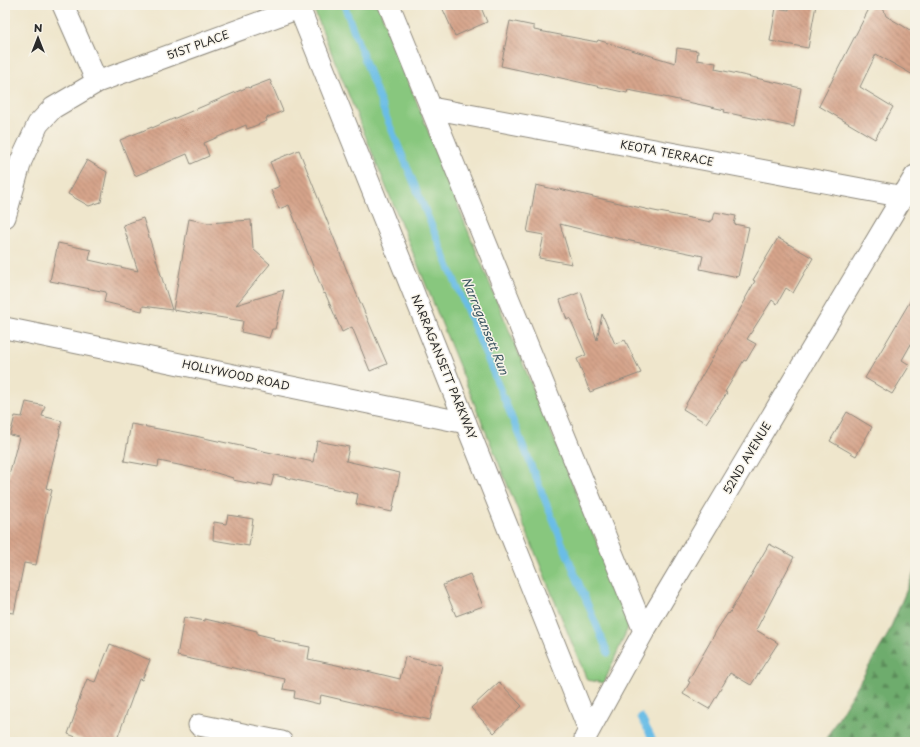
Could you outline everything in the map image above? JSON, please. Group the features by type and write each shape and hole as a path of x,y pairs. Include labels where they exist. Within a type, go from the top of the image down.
{"street":[{"path":"62,5 97,82"},
{"path":"389,5 644,631"},
{"name":"51ST PLACE","path":"5,217 21,161 38,124 53,108 97,82 299,6"},
{"name":"NARRAGANSETT PARKWAY","path":"299,6 466,423 586,736"},
{"name":"KEOTA TERRACE","path":"431,108 904,197"},
{"name":"52ND AVENUE","path":"586,736 644,631 904,197 915,176"},
{"name":"HOLLYWOOD ROAD","path":"5,328 466,423"},
{"path":"199,725 282,742"}],"green space":[{"path":"312,5 378,5 466,226 630,623 604,683 587,680"},
{"path":"915,570 915,742 824,742 887,636"}],"building":[{"path":"441,5 480,5 487,22 455,36"},
{"path":"789,5 816,5 808,48 770,41 776,8 789,10"},
{"path":"871,5 882,5 886,16 915,33 915,76 876,54 860,87 893,107 875,139 819,106"},
{"path":"510,21 534,26 534,30 597,42 598,40 675,63 677,48 698,51 697,60 716,63 715,69 801,88 794,127 724,112 725,110 669,98 628,90 627,93 501,66"},
{"path":"270,80 283,111 266,118 267,121 247,129 246,125 204,143 209,156 191,164 187,154 135,176 120,140 248,87 249,88"},
{"path":"299,150 351,281 387,364 370,371 352,327 342,332 325,293 324,294 289,205 279,209 271,190 280,186 270,162"},
{"path":"87,160 107,172 101,202 89,206 68,194"},
{"path":"536,185 711,222 715,212 736,216 734,224 749,227 738,277 700,269 703,256 616,238 560,224 572,264 539,258 544,235 527,232"},
{"path":"143,218 172,310 143,306 142,311 104,302 106,292 50,281 58,243 91,250 89,260 138,271 123,225"},
{"path":"189,219 208,223 251,220 253,249 270,264 236,305 284,290 275,329 272,329 269,338 241,332 243,321 173,310"},
{"path":"778,238 813,258 793,293 786,288 777,304 772,300 747,339 756,344 746,361 744,360 725,392 727,393 706,423 683,409 746,299 755,281 753,280"},
{"path":"581,292 597,340 602,314 615,344 625,340 641,373 590,392 577,359 586,355 570,318 567,320 560,300"},
{"path":"915,293 915,337 902,360 910,365 892,394 865,378"},
{"path":"26,402 45,406 42,416 62,421 46,488 52,490 36,565 24,563 14,613 5,612 5,478 8,479 19,437 10,435 15,416 22,417"},
{"path":"847,412 872,427 856,456 830,441"},
{"path":"131,424 186,434 313,462 317,441 349,447 346,461 400,473 392,512 356,504 358,494 274,475 271,486 258,483 258,485 233,480 233,478 213,472 159,461 158,467 124,461"},
{"path":"228,515 253,519 249,546 213,540 214,522 226,524"},
{"path":"769,544 794,557 756,630 778,643 751,685 730,673 709,709 683,694 690,682 688,681 718,628 728,613 729,614"},
{"path":"470,574 483,606 456,616 443,585"},
{"path":"184,617 205,621 205,619 257,631 257,634 274,638 273,640 310,647 308,659 346,666 400,679 405,657 442,665 430,720 321,695 319,704 294,698 295,691 283,689 285,679 177,656"},
{"path":"110,644 150,660 142,680 139,679 116,742 89,742 68,734 87,679 95,682"},
{"path":"499,682 522,706 494,733 471,708"}],"waterway":[{"name":"Narragansett Run","path":"344,5 385,114 608,653"},
{"name":"Narragansett Run","path":"641,717 654,742"}]}
